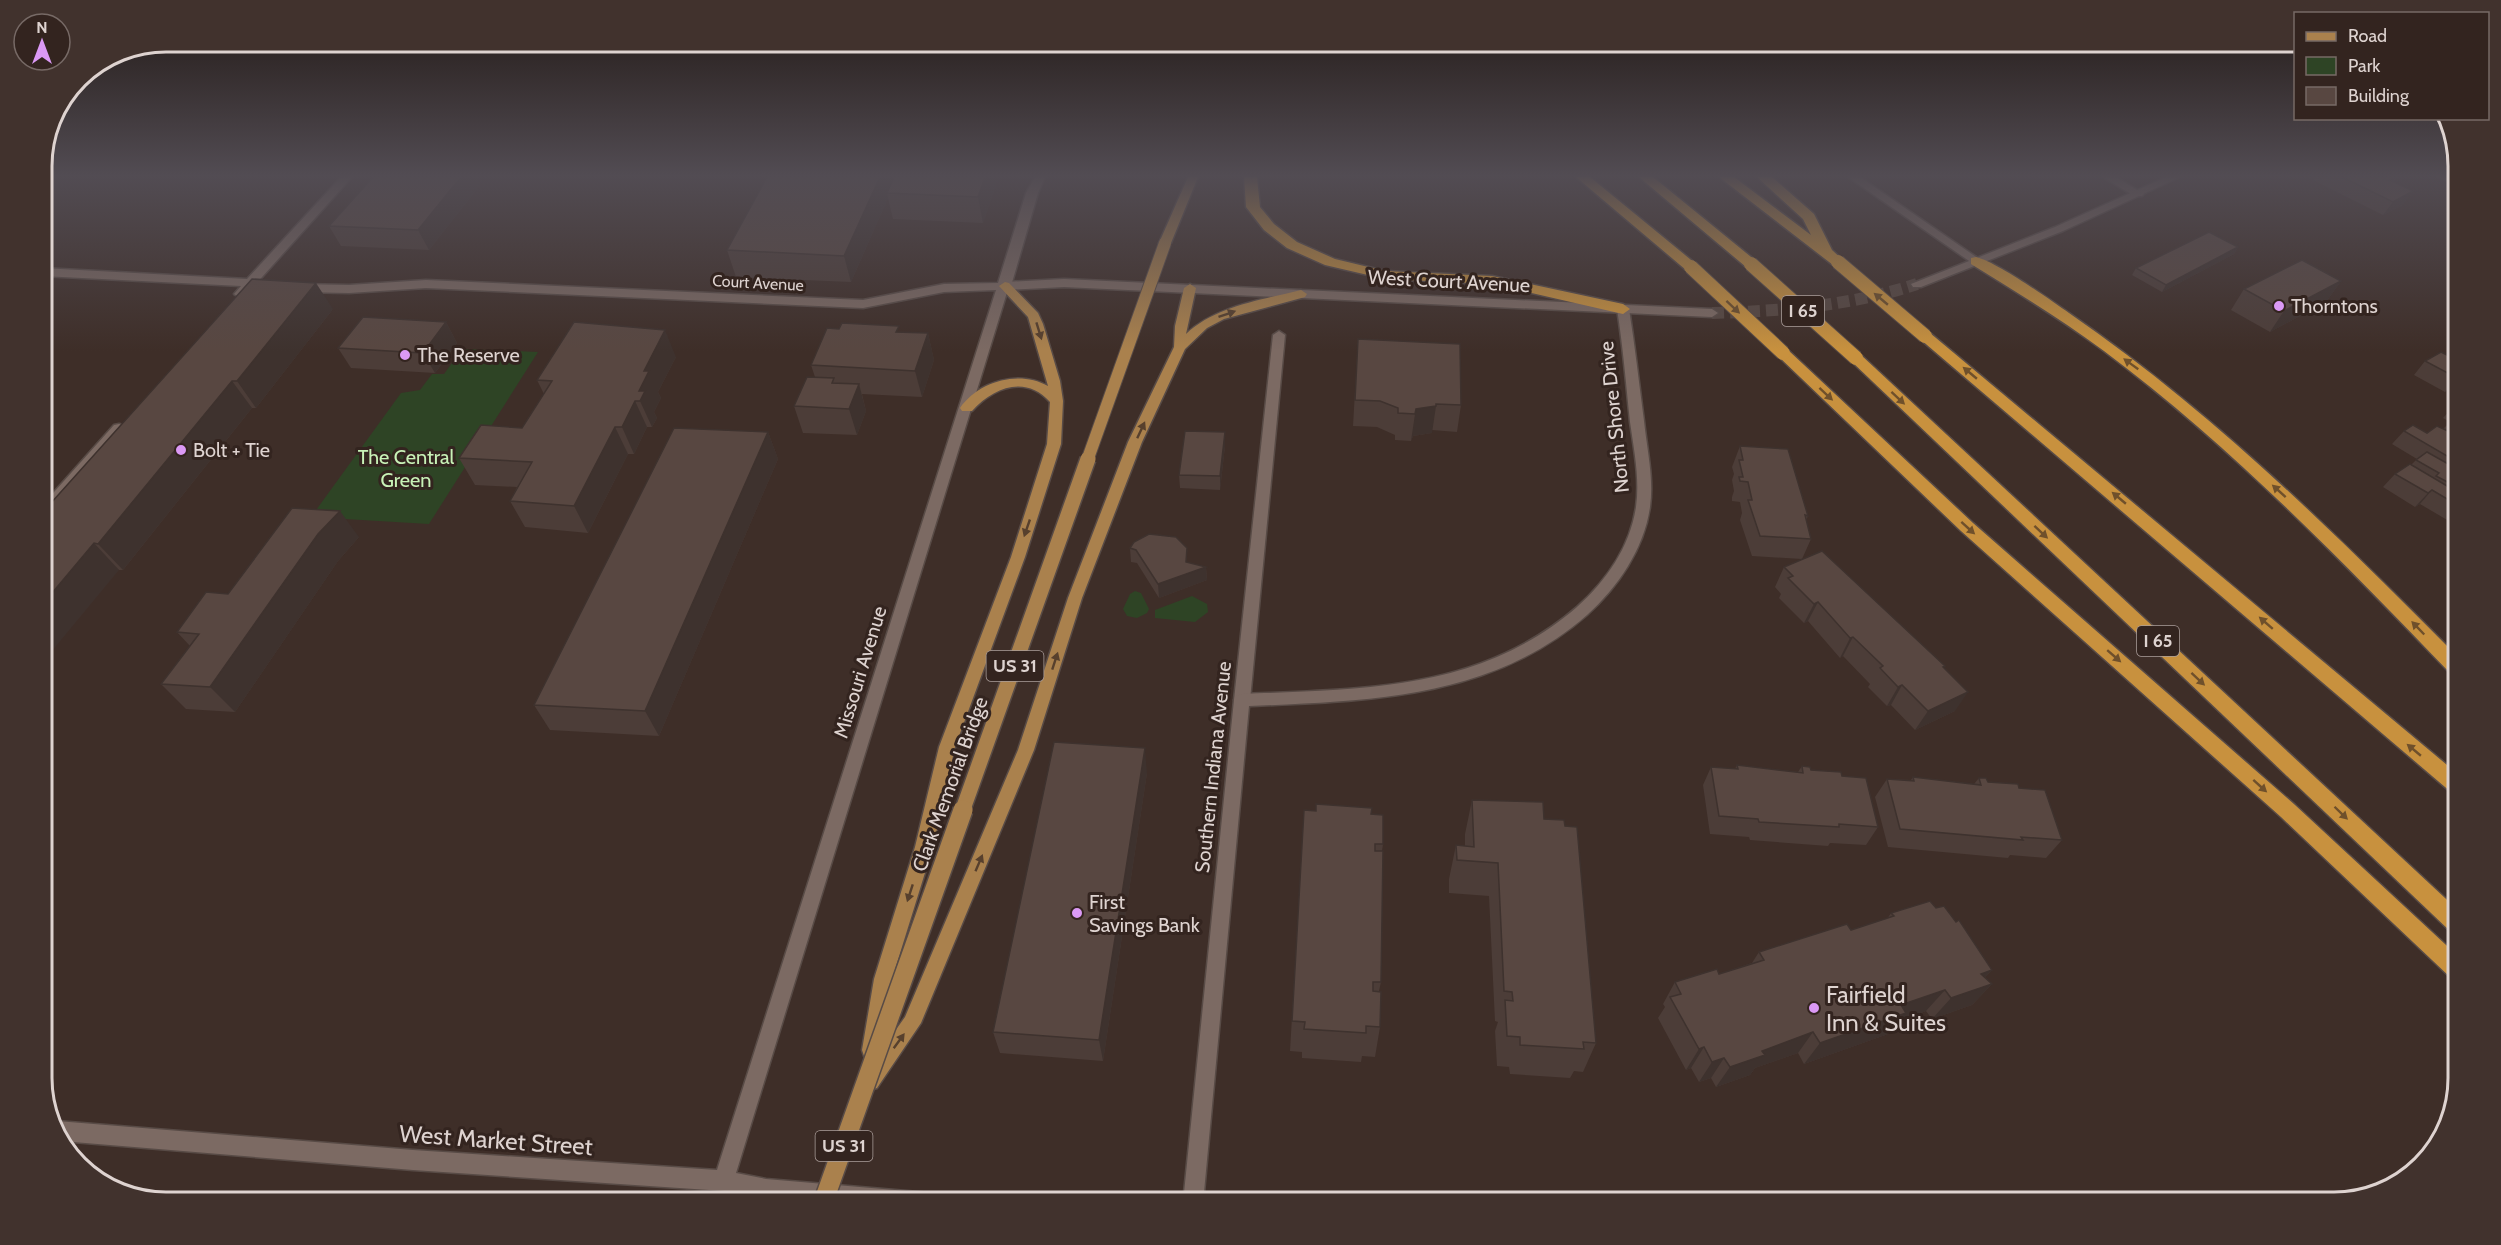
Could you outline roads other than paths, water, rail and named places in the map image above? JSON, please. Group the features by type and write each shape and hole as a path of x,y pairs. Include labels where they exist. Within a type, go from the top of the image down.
{"highway":[{"path":"1279,235 1292,245 1330,262 1385,274 1492,280 1623,309"},
{"path":"1652,235 1691,267 1967,527 2288,811 2448,961"},
{"name":"I 65","path":"1715,235 1856,358 2448,915"},
{"path":"1802,235 1925,336 2448,778"},
{"path":"1819,235 1832,258"},
{"path":"1976,261 2020,286 2172,396 2288,499 2448,659"}],"main road":[{"name":"US 31","path":"1165,243 1168,235"},
{"name":"US 31","path":"1165,243 1168,235"},
{"name":"Clark Memorial Bridge","path":"827,1192 1165,243"},
{"path":"865,1088 883,979 924,847 947,747 1046,473 1054,444 1057,401 1054,381 1034,316 1005,286"},
{"path":"1180,347 1178,334 1187,311 1190,288"},
{"path":"865,1088 912,1023 917,1012 1026,750 1075,598 1135,442 1180,347 1203,325 1220,316 1301,294"},
{"path":"966,408 986,390 1015,382 1045,389 1057,401"}],"street":[{"path":"233,301 255,284 297,235"},
{"name":"Missouri Avenue","path":"724,1181 1020,235"},
{"path":"1938,235 1976,261"},
{"path":"1917,284 2043,235"},
{"path":"53,273 255,284"},
{"name":"West Court Avenue","path":"1005,286 1064,283 1712,313"},
{"name":"Court Avenue","path":"282,286 349,289 426,285 863,304 944,288 1005,286"},
{"name":"North Shore Drive","path":"1242,700 1395,692 1458,679 1516,656 1564,627 1585,610 1617,572 1633,541 1642,510 1644,468 1623,309"},
{"name":"Southern Indiana Avenue","path":"1194,1192 1279,335"},
{"path":"53,501 132,414"},
{"name":"West Market Street","path":"66,1132 412,1160 724,1181 766,1189 801,1192"}],"tunnel":[{"path":"1712,313 1816,306 1867,298 1917,284"}],"place":[{"name":"Thorntons","path":"2279,306"},
{"name":"The Reserve","path":"405,355"},
{"name":"Bolt + Tie","path":"181,450"},
{"name":"First Savings Bank","path":"1077,913"},
{"name":"Fairfield Inn & Suites","path":"1814,1008"}],"park label":[{"name":"The Central Green","path":"406,468"}]}
